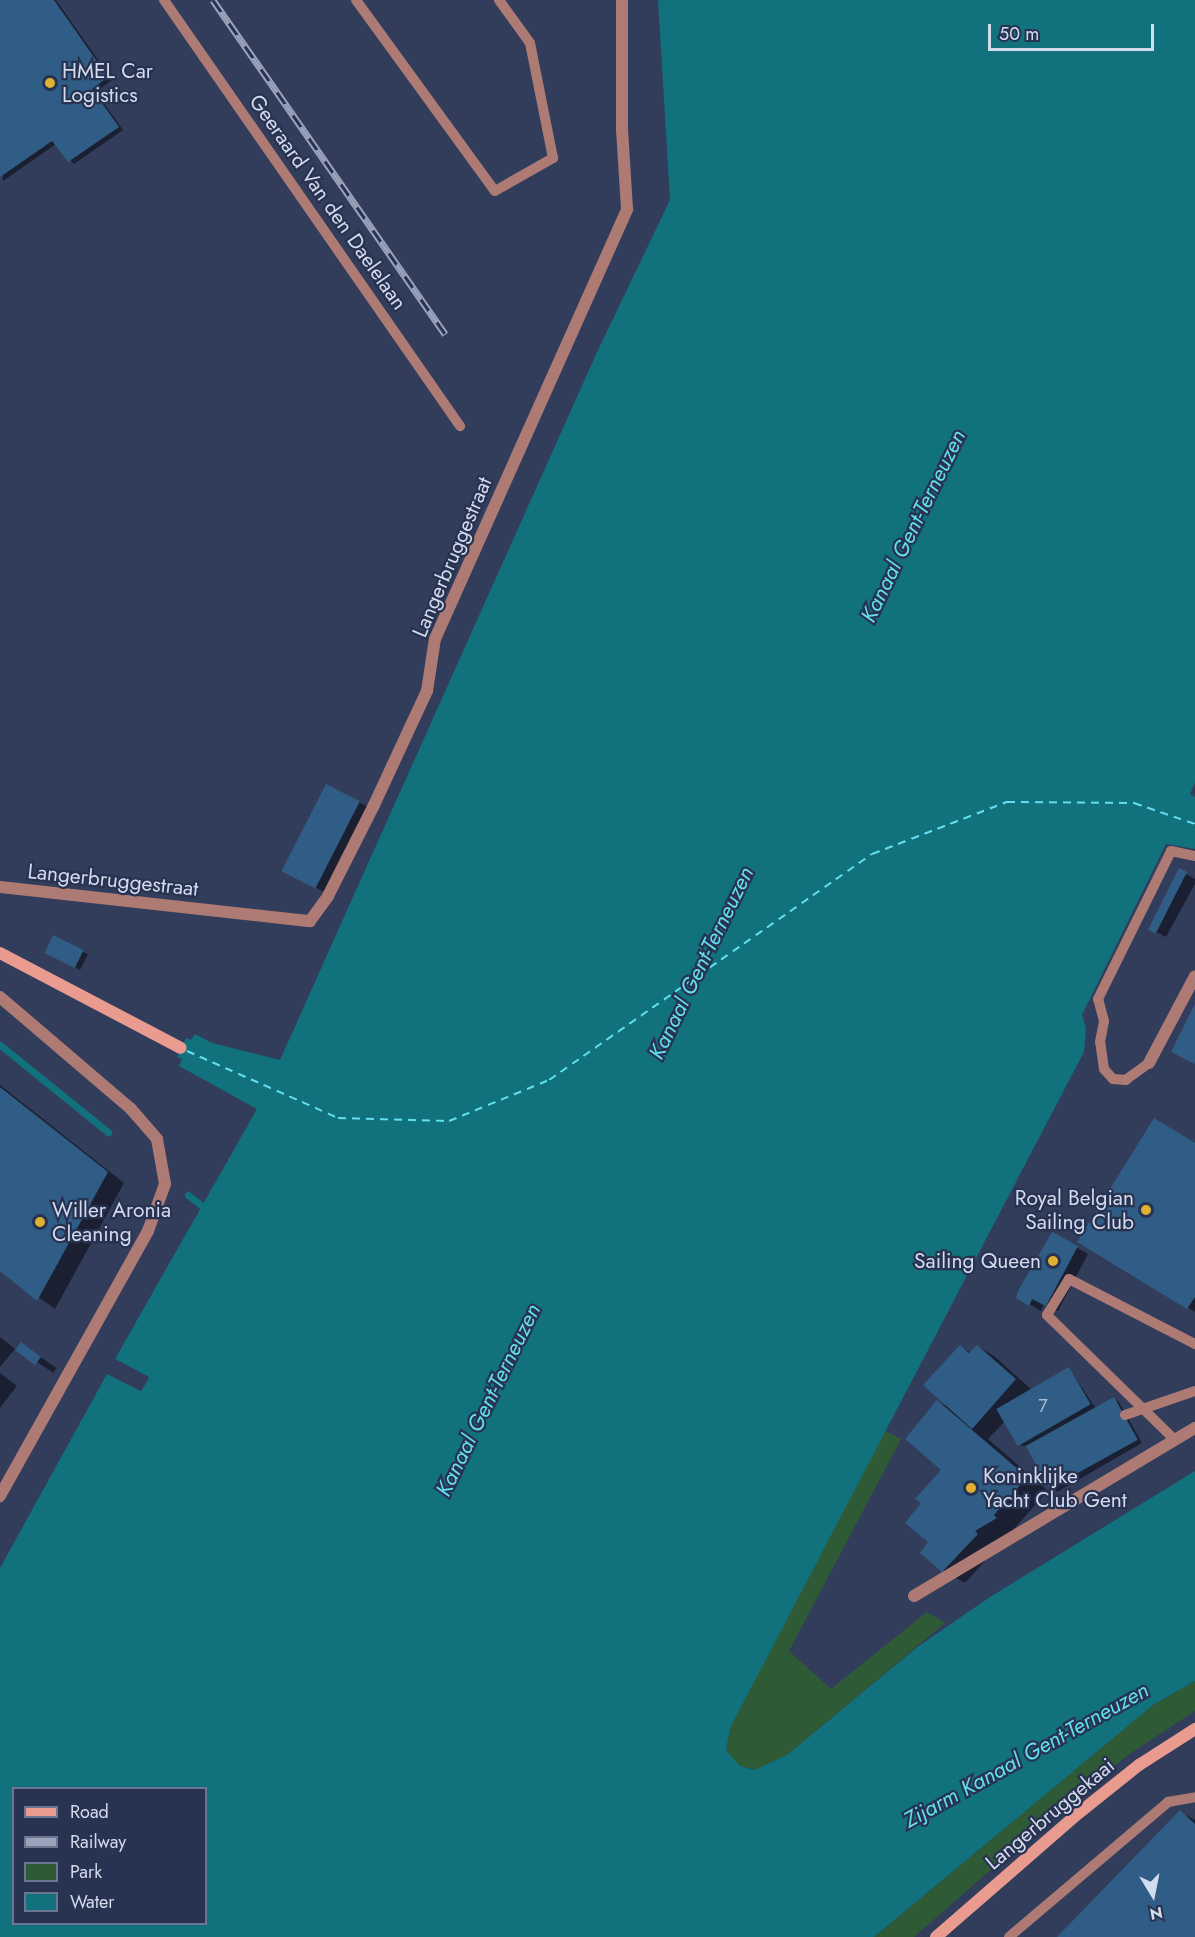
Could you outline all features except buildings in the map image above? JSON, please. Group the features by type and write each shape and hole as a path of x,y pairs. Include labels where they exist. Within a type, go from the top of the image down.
{"main road":[{"path":"0,953 181,1048"},
{"name":"Langerbruggekaai","path":"936,1937 1084,1808 1139,1765 1195,1729"}],"street":[{"name":"Langerbruggestraat","path":"0,887 310,921 328,896 374,805 427,691 435,639 627,209 622,130 622,0"},
{"path":"1149,1063 1195,976"},
{"path":"0,997 131,1108 157,1139 165,1184 148,1231 0,1497"},
{"path":"914,1596 1195,1428"}],"lane":[{"name":"Geeraard Van den Daelelaan","path":"164,0 460,426"},
{"path":"356,0 495,191 553,158 530,43 499,0"},
{"path":"1149,1063 1126,1080 1113,1079 1104,1070 1100,1042 1104,1021 1098,999 1171,851 1195,856"},
{"path":"1175,1440 1047,1315 1069,1279 1195,1344"},
{"path":"1125,1415 1142,1406 1195,1391"},
{"path":"1009,1937 1168,1802 1195,1797"}],"green space":[{"path":"884,1430 901,1439 789,1651 831,1689 927,1612 945,1623 787,1755 754,1770 740,1766 726,1752 730,1728"},
{"path":"1195,1681 1195,1711 1131,1753 1066,1804 914,1937 874,1937 1153,1705"}],"water":[{"path":"658,0 1195,0 1195,783 1190,794 1195,797 1195,849 1166,844 1082,1015 1086,1028 1084,1052 730,1728 726,1751 740,1766 754,1770 787,1755 916,1648 990,1597 1195,1471 1195,1681 1153,1705 874,1937 0,1937 0,1568 107,1374 141,1391 149,1377 115,1359 257,1109 179,1066 182,1059 177,1057 186,1038 191,1040 195,1034 212,1043 280,1060 598,350 670,200"}],"pier":[{"path":"115,1359 149,1378 141,1391 107,1374 140,1387 145,1379"}],"waterway":[{"path":"0,1045 108,1132"},
{"path":"188,1195 207,1210"}],"ferry route":[{"path":"187,1051 338,1118 449,1121 549,1080 872,854 1007,802 1134,803 1195,824"}],"railway":[{"path":"213,0 445,334"}],"place":[{"name":"HMEL Car Logistics","path":"50,83"},
{"name":"Royal Belgian Sailing Club","path":"1146,1210"},
{"name":"Willer Aronia Cleaning","path":"40,1222"},
{"name":"Sailing Queen","path":"1053,1261"},
{"name":"Koninklijke Yacht Club Gent","path":"971,1488"}],"water label":[{"name":"Kanaal Gent-Terneuzen","path":"913,526"},
{"name":"Kanaal Gent-Terneuzen","path":"701,963"},
{"name":"Kanaal Gent-Terneuzen","path":"488,1400"},
{"name":"Zijarm Kanaal Gent-Terneuzen","path":"1026,1755"}]}
